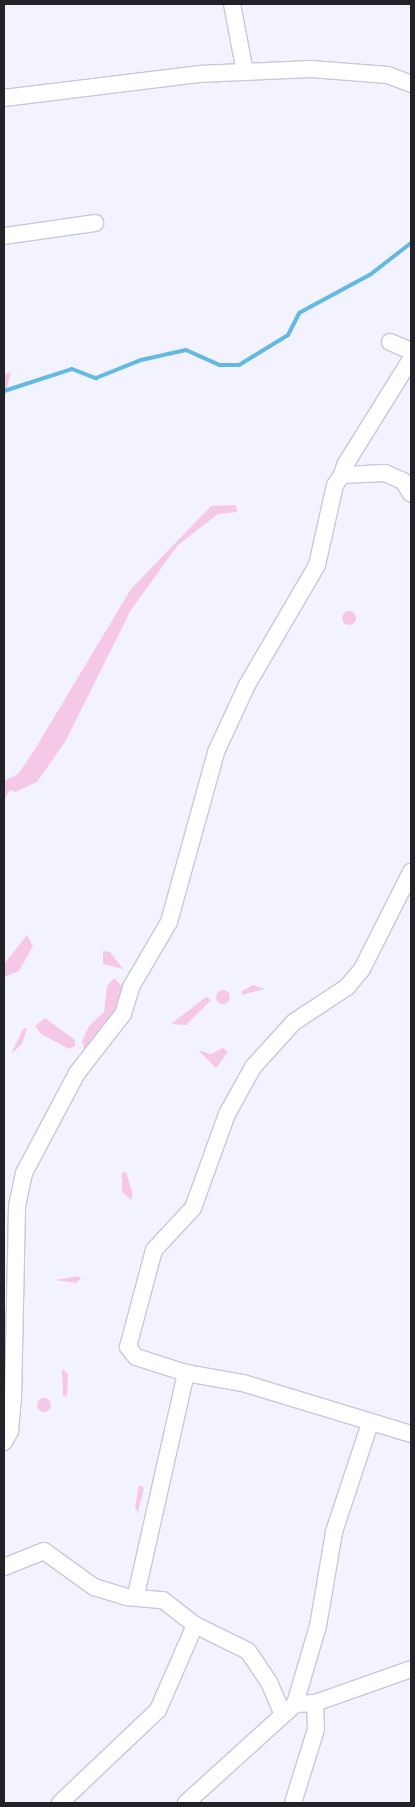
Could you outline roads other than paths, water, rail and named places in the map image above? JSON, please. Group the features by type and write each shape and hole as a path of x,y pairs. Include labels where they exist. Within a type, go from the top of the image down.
{"street":[{"path":"232,4 245,72"},
{"path":"4,98 85,85 245,72 352,71 411,84"},
{"path":"4,236 95,223"},
{"path":"390,342 411,351"},
{"path":"4,1442 10,1431 13,1399 18,1206 24,1172 77,1073 122,1014 131,987 168,922 216,752 248,685 317,564 334,485 342,475 411,359"},
{"path":"342,475 385,473 403,481 411,494"},
{"path":"411,872 352,981 294,1022 252,1067 227,1114 193,1208 154,1250 128,1347 136,1356 186,1373 252,1385 370,1424 411,1434"},
{"path":"136,1595 186,1373"},
{"path":"186,1803 253,1746 289,1708 318,1626 334,1532 370,1424"},
{"path":"4,1567 44,1551 94,1587 126,1597 136,1595 164,1600 195,1624 248,1652 289,1708"},
{"path":"60,1803 158,1710 195,1624"},
{"path":"289,1708 315,1703 411,1669"},
{"path":"292,1803 316,1729 315,1703"}],"waterway":[{"path":"4,391 72,369 96,378 141,360 186,350 220,365 239,365 288,335 299,313 371,274 411,243"}]}
